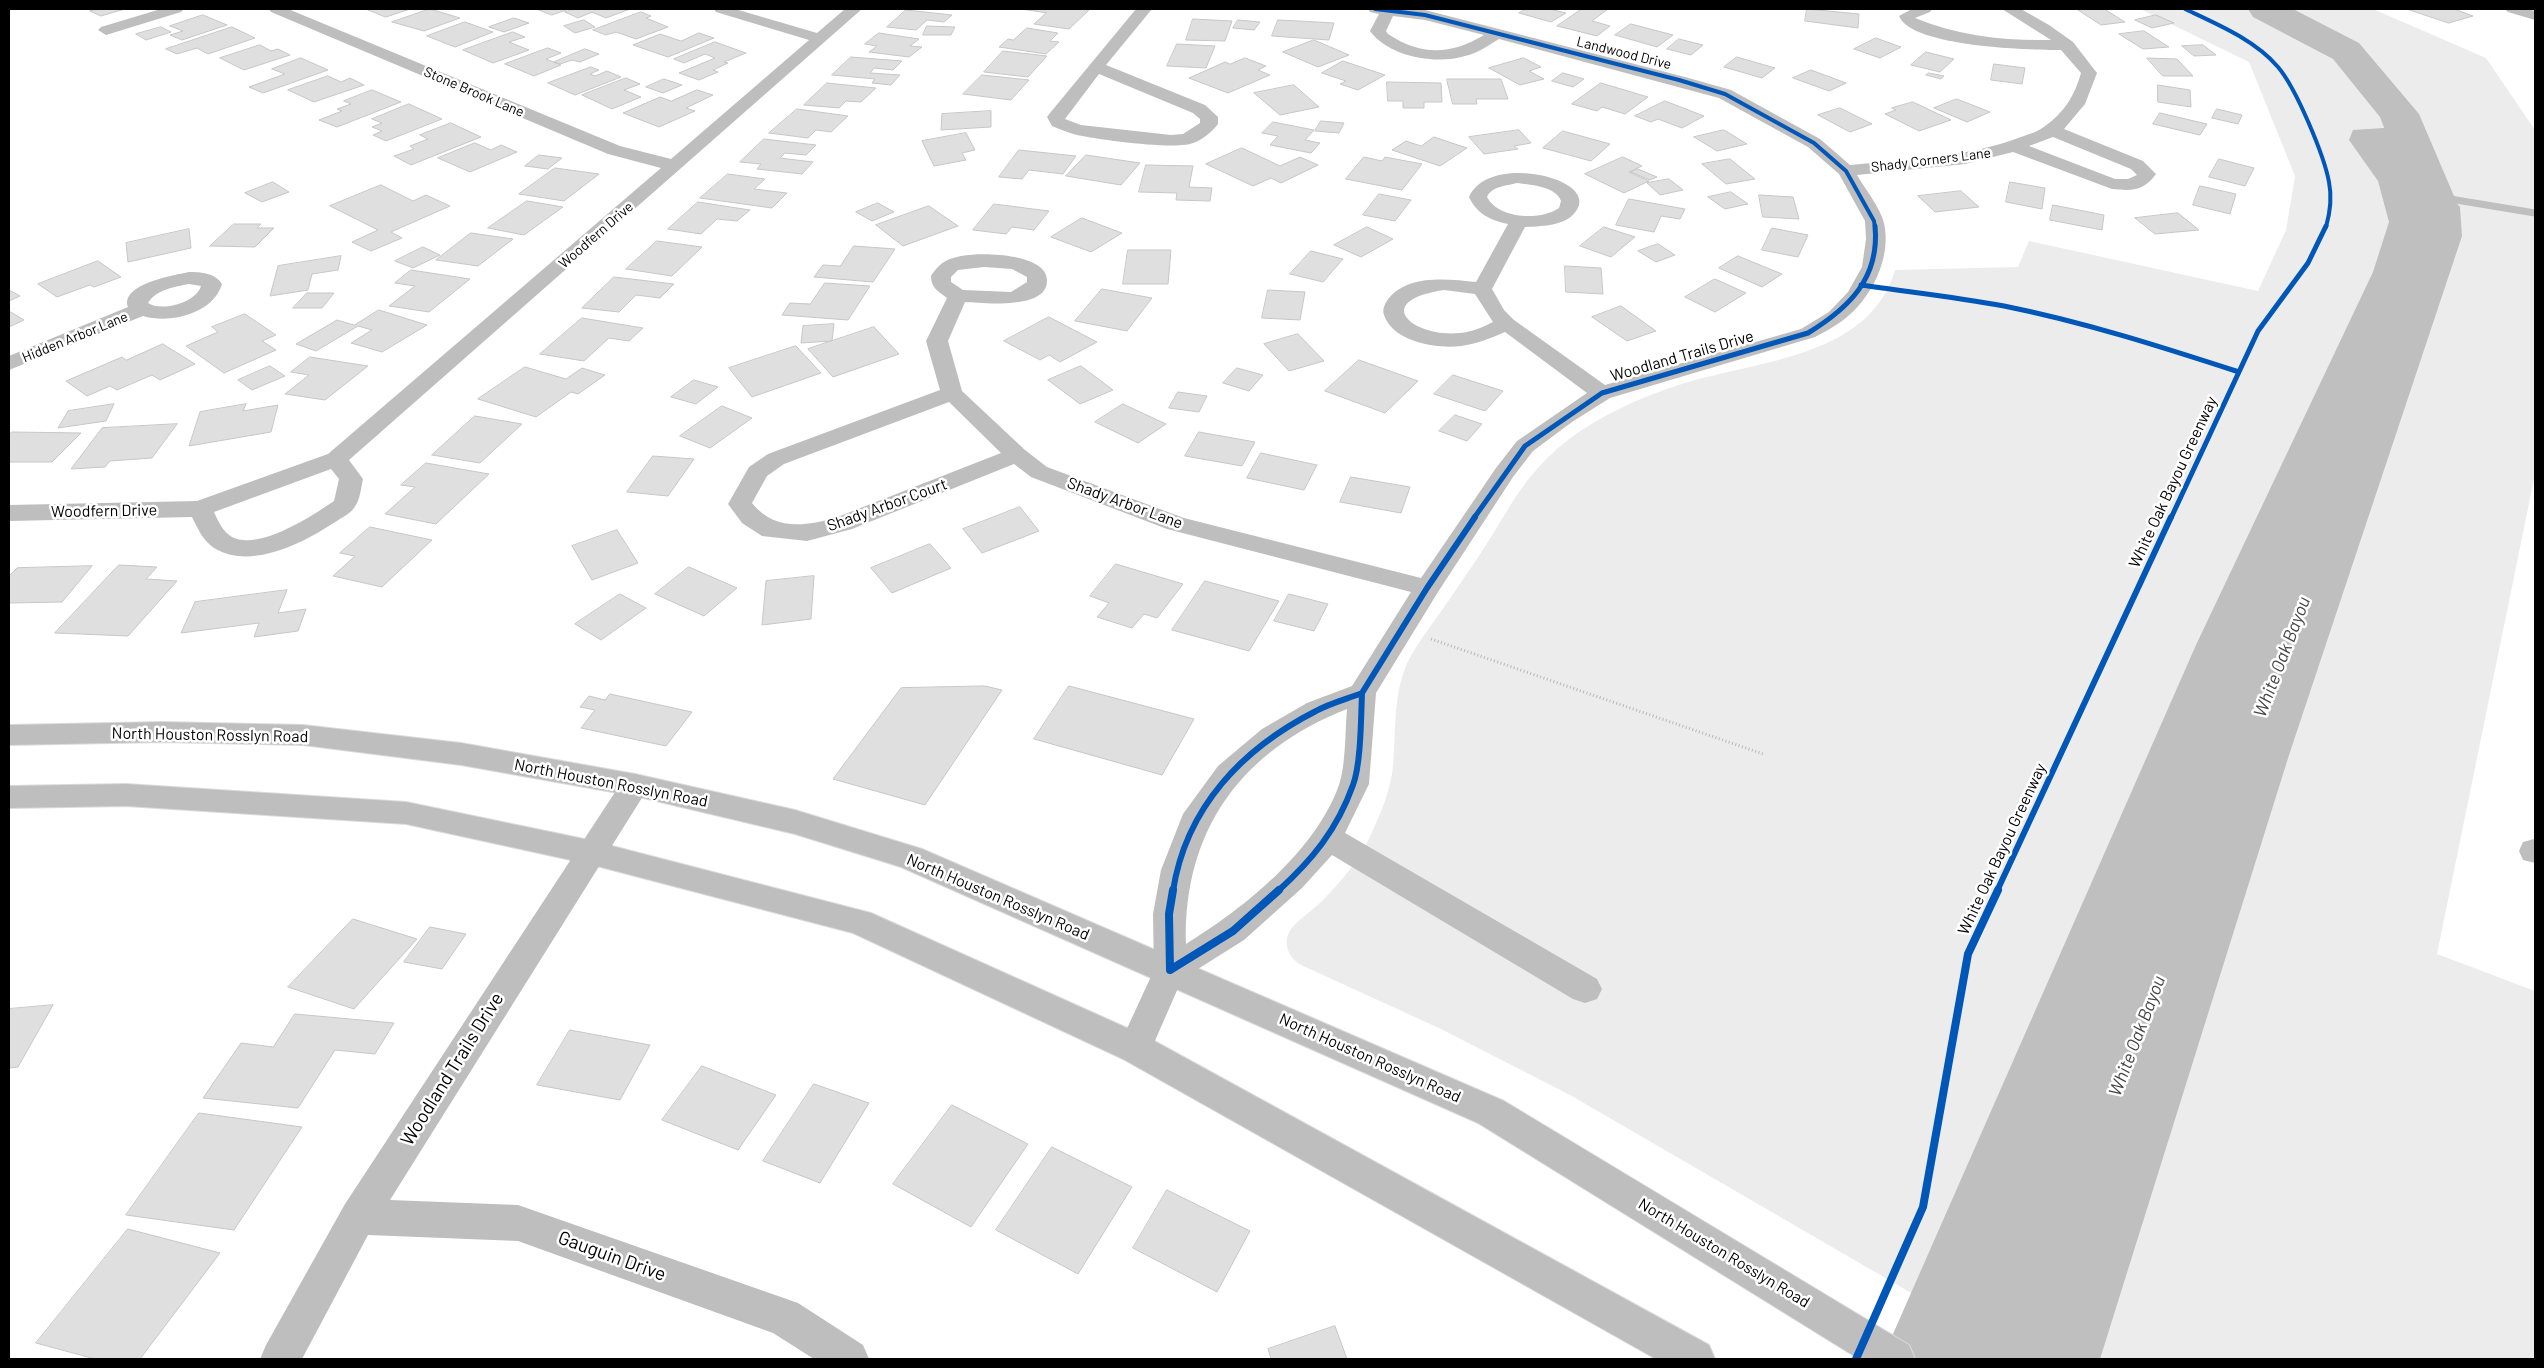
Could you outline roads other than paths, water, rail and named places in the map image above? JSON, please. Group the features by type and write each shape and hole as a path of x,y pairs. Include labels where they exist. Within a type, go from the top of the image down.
{"street":[{"path":"106,30 176,9"},
{"name":"Stone Brook Lane","path":"276,9 614,150 644,159 676,165"},
{"path":"720,9 819,38"},
{"name":"Woodfern Drive","path":"9,513 200,509 336,459 854,9"},
{"path":"1096,67 1199,109 1209,116 1210,124 1204,130 1187,139 1171,140 1078,130 1058,122 1056,116 1096,67 1144,9"},
{"name":"Landwood Drive","path":"1498,33 1459,54 1427,54 1388,42 1380,37 1378,31 1381,9 1425,15 1498,33 1680,80 1725,94 1772,118 1814,143 1846,171"},
{"path":"1925,9 1907,16 1909,21 1921,27 1992,44 2015,46 2067,45"},
{"name":"Shady Corners Lane","path":"1846,171 1990,154 2015,147 2052,130 2075,107 2086,88 2089,73 2067,45 2047,28 2010,9"},
{"path":"2513,9 2535,16"},
{"path":"2015,147 2112,184 2129,185 2142,181 2147,174 2137,165 2052,130"},
{"name":"Woodland Trails Drive","path":"1170,970 1234,931 1291,879 1317,853 1328,838 1354,784 1362,692 1427,588 1504,473 1525,446 1564,417 1602,394 1808,333 1836,316 1856,295 1872,267 1876,239 1874,221 1846,171"},
{"path":"1482,289 1519,221"},
{"path":"1482,289 1444,284 1412,289 1397,300 1392,313 1397,322 1407,330 1422,337 1439,340 1474,338 1507,324"},
{"path":"1482,289 1496,313 1507,324 1602,394"},
{"name":"Shady Arbor Lane","path":"958,296 936,341 952,393 1016,455 1039,472 1176,524 1427,588"},
{"name":"Hidden Arbor Lane","path":"9,364 142,309"},
{"name":"Shady Arbor Court","path":"952,393 776,459 757,472 740,504 751,518 771,530 806,533 843,524 1016,455"},
{"path":"200,509 213,533 224,543 240,548 268,544 292,537 320,523 345,504 351,479 336,459"},
{"path":"1135,1048 1170,970 1169,914 1176,870 1194,822 1228,774 1272,736 1318,710 1362,692"},
{"name":"North Houston Rosslyn Road","path":"9,735 162,732 303,735 461,754 635,785 795,822 911,858 1491,1112 1748,1267 1895,1359"},
{"name":"Woodland Trails Drive","path":"280,1359 358,1217 589,852 635,785"},
{"path":"9,797 126,795 406,814 589,852 860,922 1135,1048 1695,1359"},
{"path":"1328,838 1585,989"},
{"name":"Gauguin Drive","path":"358,1217 518,1223 784,1317 849,1359"}],"water":[{"path":"2399,127 2427,141 2444,189 2460,207 2462,236 2289,755 2100,1359 1882,1359 2196,645 2373,272 2389,222 2378,181 2349,140 2353,130"}],"waterway":[{"name":"White Oak Bayou","path":"2266,9 2346,51 2399,114 2432,196 2434,215"},
{"path":"2438,197 2535,213"}]}
